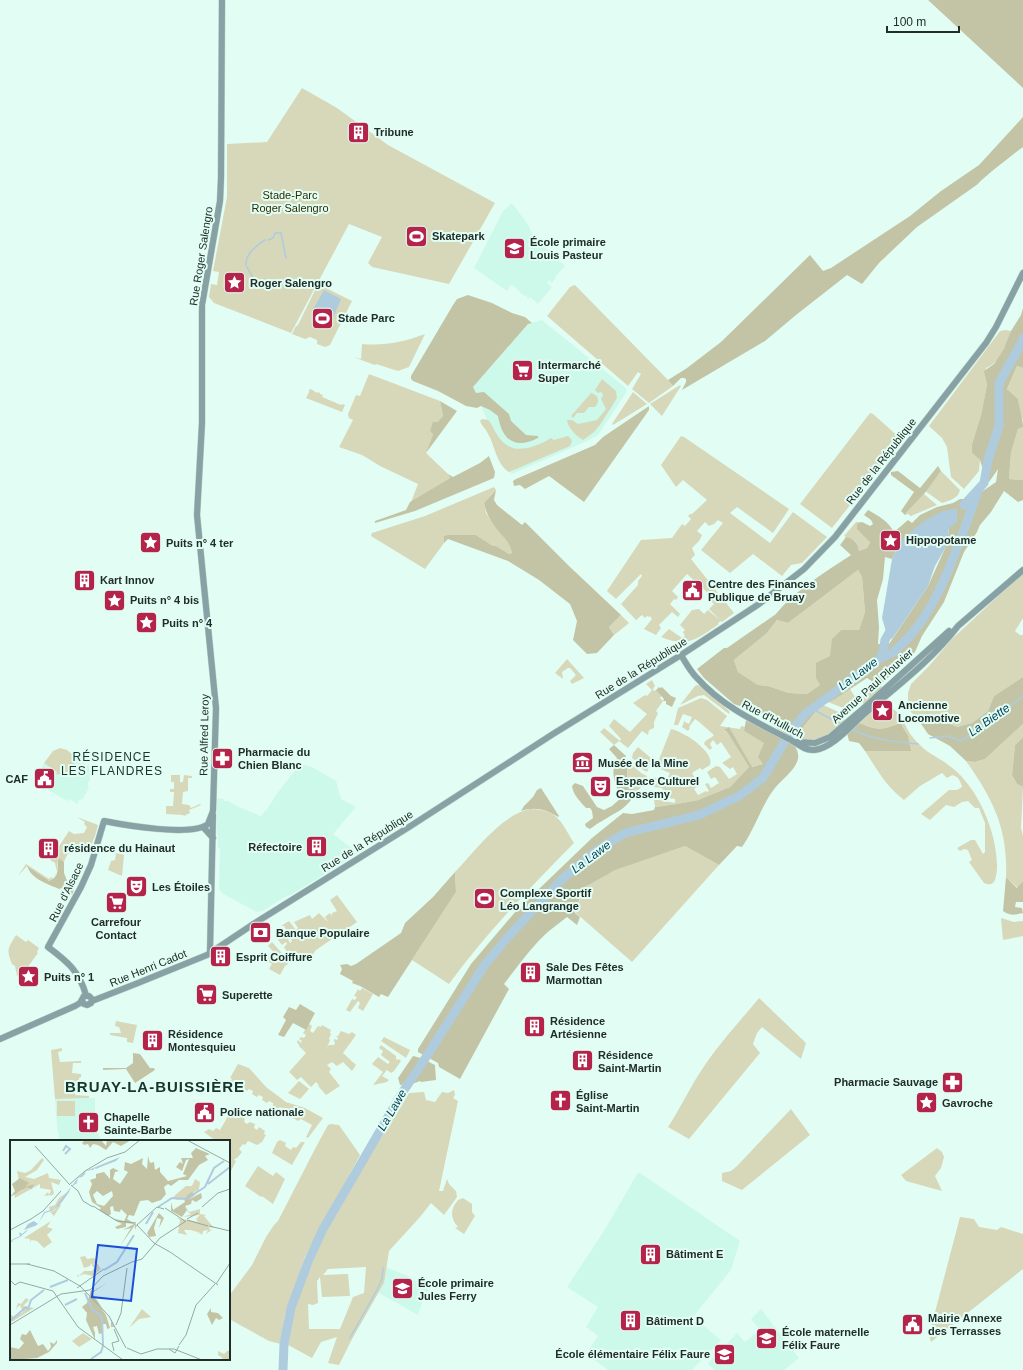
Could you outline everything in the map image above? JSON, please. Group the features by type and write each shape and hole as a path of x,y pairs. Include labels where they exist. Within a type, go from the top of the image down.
{"main road":[{"name":"Rue Roger Salengro","path":"197,515 202,423 202,305 220,201 222,0"},
{"name":"Rue de la République","path":"210,952 409,827 553,734 682,655 767,598 796,575 820,553 846,523 986,343 1003,314 1023,273"},
{"name":"Rue Alfred Leroy","path":"197,515 216,708 210,952"},
{"name":"Avenue Paul Plouvier","path":"829,745 917,668 952,634 958,626 1023,570"},
{"name":"Avenue Paul Plouvier","path":"792,740 800,743 815,743 830,737 951,629 958,626"},
{"name":"Rue d'Hulluch","path":"682,655 696,678 723,702 746,718 792,740 806,749 813,750 829,745"},
{"name":"Rue Alfred Leroy","path":"203,828 208,824 213,811"},
{"name":"Rue d'Alsace","path":"86,1001 82,983 73,968 48,947 81,887 91,865 104,821 126,825 161,828 192,830 203,828"},
{"path":"203,828 213,838"},
{"name":"Rue Henri Cadot","path":"0,1039 37,1024 86,1001 207,955 210,952"}],"shaded area":[{"path":"928,0 1023,0 1023,88"},
{"path":"1023,117 1023,147 978,184 917,227 879,263 862,284 847,275 765,341 682,390 686,379 681,378 673,386 668,380 687,368 721,342 810,255 823,271 831,268 910,216 941,191 979,165"},
{"name":"École primaire Louis Pasteur","path":"512,203 529,226 533,237 565,266 555,277 556,278 552,283 549,280 547,283 552,287 538,304 530,297 528,299 526,295 524,296 514,286 511,285 507,291 474,268 503,211"},
{"path":"468,295 525,317 532,323 528,324 473,387 476,393 484,392 509,414 511,421 526,435 538,436 538,438 523,443 516,443 506,437 498,416 490,410 481,406 477,408 466,406 411,379 411,376 457,299"},
{"path":"1023,308 1023,368 1017,366 1007,389 1018,399 1023,427 1018,429 1011,453 1009,479 1023,480 1023,500 1018,502 1004,491 991,512 980,525 964,552 944,602 922,636 915,652 879,686 867,678 835,699 819,707 795,737 775,726 767,716 734,704 704,678 697,669 724,648 727,648 776,614 801,590 851,555 840,545 846,537 855,541 858,545 859,551 867,548 870,542 857,529 857,524 862,522 870,526 873,524 871,520 864,515 868,510 886,522 894,532 908,520 912,523 920,515 937,507 953,503 960,499 971,499 996,482 998,469 989,482 981,479 984,473 980,460 972,453 972,444 981,415 987,385 984,371 994,364 1004,349 1011,331 1021,315","holes":["949,528 947,544 928,586 889,644 878,644 879,627 877,600 883,579 885,557 892,559 899,544","858,570 862,577 865,612 859,630 841,630 832,639 830,656 816,663 816,678 820,685 807,694 789,693 768,686 758,685 738,672 734,660 767,633 777,620 788,623"]},
{"path":"542,320 626,388 626,393 598,435 512,474 508,470 473,387 528,324"},
{"path":"440,401 457,411 426,453 433,434 430,431 433,422 438,422 443,416"},
{"path":"649,406 649,410 584,502 549,476 525,489 520,485 514,486 513,481 516,479 595,445 603,437"},
{"path":"489,456 495,472 494,478 415,511 375,523 375,521 406,510 410,502 450,478 448,474 453,477 480,463"},
{"path":"938,466 941,471 924,494 905,515 901,511 914,492 891,475 891,472 898,471 920,488"},
{"path":"496,490 494,500 497,505 522,525 525,522 621,615 609,627 614,635 597,653 587,654 573,640 577,621 570,604 539,580 508,561 448,539 444,543 444,536 448,535 476,535 509,554 512,553 508,543 492,522 485,507 484,503"},
{"path":"1023,677 1023,724 985,759 975,762 966,761 950,746 928,734 917,718 927,713 957,727 972,723 988,711 994,696"},
{"path":"659,687 662,687 671,696 676,698 672,707 666,704 666,701 663,701 664,699 656,690"},
{"path":"746,720 794,745 798,752 798,757 794,767 788,775 770,794 742,847 737,846 719,865 685,846 615,870 583,888 575,913 580,917 577,925 567,917 551,929 531,950 504,984 509,989 460,1079 439,1067 438,1063 418,1052 418,1049 471,964 516,911 592,838 623,813 632,814 654,810 655,807 698,800 730,787 749,767 727,732 724,730 729,727 752,767 763,764 758,757 764,743 744,731"},
{"path":"860,723 880,729 900,723 908,736 911,751 865,751 859,743 849,741 847,733"},
{"path":"1023,737 1023,787 1017,784 1012,775 1015,745"},
{"path":"614,745 626,756 625,758 629,762 627,775 629,783 637,792 629,803 622,809 590,829 586,827 585,824 593,818 592,811 590,808 586,808 577,798 572,786 575,783 583,786 597,807 604,810 612,806 622,797 615,783 613,773 617,758 609,749"},
{"path":"74,760 85,760 85,766 89,765 89,788 82,800 80,799 77,804 70,799 68,801 60,797 40,785 38,783 39,776 37,775 44,763 59,775 66,774 72,769"},
{"path":"299,765 312,767 336,781 341,799 356,807 333,834 358,853 289,896 288,895 263,911 257,912 223,894 219,889 220,849 218,848 217,835 217,798 224,799 224,801 228,801 261,816"},
{"path":"541,788 559,816 558,817 550,812 536,809 521,811 537,790"},
{"path":"59,858 64,862 64,873 68,883 70,882 75,886 72,895 62,888 59,889 36,878 29,871 27,866 49,881 57,874"},
{"path":"455,872 456,892 388,997 381,994 379,997 352,983 353,981 340,974 342,969 340,965 347,964 351,966 356,964 401,933 405,923 433,897"},
{"path":"1006,877 1017,888 1023,881 1023,902 1016,902 1015,907 1022,908 1023,913 1013,915 1003,911"},
{"path":"300,1004 315,1013 306,1030 293,1023 284,1037 278,1035 286,1020 283,1017 289,1007 296,1010"},
{"path":"133,1053 140,1054 150,1068 154,1068 155,1070 135,1083 126,1069 103,1070 103,1068 126,1068 133,1063"},
{"path":"413,1056 435,1065 436,1080 420,1081 400,1085 398,1078"},
{"path":"95,1098 95,1133 97,1132 101,1140 60,1140 57,1128 55,1099"},
{"path":"640,1173 740,1241 731,1270 693,1317 721,1340 692,1370 608,1370 586,1354 598,1336 586,1327 598,1307 567,1287 604,1231 637,1174"},
{"name":"École primaire Jules Ferry","path":"386,1267 410,1277 429,1291 424,1297 418,1315 379,1293 384,1283"},
{"name":"École maternelle Félix Faure","path":"761,1309 799,1358 784,1370 714,1370 708,1363 737,1333 745,1342 760,1330 751,1319"}],"green space":[{"name":"Stade-Parc Roger Salengro","path":"302,88 337,108 388,145 495,203 449,284 372,267 368,263 382,237 349,224 291,333 214,303 209,297 211,284 217,285 219,272 213,271 227,197 227,144 267,142"},
{"name":"Stade Parc","path":"318,284 352,301 330,345 325,347 317,344 317,340 310,337 305,339 292,334"},
{"path":"575,285 673,386 649,403 632,389 641,374 638,372 628,386 547,316 570,287"},
{"path":"1000,331 1011,331 1006,348 991,366 986,368 985,375 987,385 981,415 972,444 972,453 980,460 979,471 964,489 951,477 947,447 942,438 929,426"},
{"path":"425,334 409,367 398,371 353,357 361,359 362,344 394,343"},
{"path":"1017,366 1023,368 1023,420 1019,409 1018,399 1007,389"},
{"path":"369,374 440,401 443,416 433,434 426,453 448,474 450,478 411,502 418,484 380,466 362,455 339,447 353,420 349,418 348,414 356,395 360,396"},
{"path":"602,379 616,391 617,398 600,425 594,432 583,440 573,432 567,420 572,420 578,424 597,420 606,409 601,399 603,395 601,392 598,393 595,390"},
{"path":"680,385 681,386 662,416 650,404"},
{"path":"311,389 323,395 322,397 341,405 345,405 342,412 306,398 309,390"},
{"path":"633,392 647,404 613,425 612,424"},
{"path":"591,393 596,395 598,398 598,403 595,407 589,407 584,413 577,413 573,418 571,416"},
{"path":"870,413 900,438 900,442 832,528 800,504"},
{"path":"482,419 490,422 498,436 509,447 521,449 528,448 551,438 554,440 568,436 572,441 570,446 509,472 498,459 490,437 480,421"},
{"path":"1023,427 1023,480 1009,479 1011,453 1018,429"},
{"path":"681,436 789,509 773,533 737,507 730,513 770,543 793,512 827,537 802,563 791,565 782,576 753,554 730,573 701,550 723,523 718,520 709,526 705,522 697,531 702,535 699,541 692,548 695,555 691,559 734,613 722,622 709,609 714,604 707,597 709,594 687,574 672,591 678,597 670,604 680,614 678,617 672,612 659,625 661,628 656,635 644,629 652,619 650,616 645,618 642,615 636,620 621,604 638,585 638,581 642,576 641,574 616,599 607,591 641,540 672,538 682,524 685,526 691,519 688,516 707,500 683,480 676,487 661,465"},
{"path":"941,471 960,490 956,497 942,503 925,491"},
{"path":"494,487 496,490 484,503 486,513 498,531 509,542 512,553 509,554 496,546 493,546 476,535 444,536 444,543 425,569 371,536 372,533 425,516"},
{"path":"924,494 937,505 911,516 906,513"},
{"path":"856,522 862,522 858,524 870,542 867,548 859,551 854,540 844,536"},
{"path":"858,570 862,577 865,612 859,630 841,630 831,656 816,677 820,685 807,694 789,693 768,686 758,685 738,672 734,660 767,633 777,620 788,623"},
{"path":"1023,573 1023,618 1015,631 1020,635 1023,635 1023,677 994,696 988,711 972,723 957,727 927,713 917,718 909,710 908,693 911,684 952,639"},
{"path":"699,609 704,614 708,610 721,621 718,623 719,624 698,638 685,642 678,642 661,637 669,629 682,638 685,636 683,632 685,630 680,625 692,610"},
{"path":"621,615 629,623 614,635 609,627"},
{"path":"567,659 584,678 572,684 570,681 576,675 570,668 562,672 563,679 555,673"},
{"path":"652,680 655,686 653,689 654,691 656,690 662,695 660,698 663,701 656,711 658,713 654,722 654,728 649,730 648,735 642,731 628,748 619,741 614,745 600,732 604,728 620,741 621,739 609,726 614,719 630,732 647,714 633,703 645,695 647,696 652,690 646,684"},
{"path":"875,683 884,688 864,705 861,700 865,693"},
{"path":"697,685 701,686 728,710 730,712 729,714 704,695 698,696 680,705"},
{"path":"850,689 857,700 853,704 843,708 828,702"},
{"path":"701,698 707,700 727,716 720,726 740,729 741,726 745,727 744,731 765,743 763,764 751,767 729,728 724,731 727,732 749,767 730,787 698,800 655,807 653,791 656,792 659,800 675,803 675,799 669,798 670,795 666,794 662,788 654,787 655,784 651,782 653,777 666,782 670,773 656,767 671,729 690,738 708,754 710,765 702,770 700,768 692,773 699,785 694,789 698,795 709,791 705,784 708,783 711,788 719,783 715,777 711,779 707,772 716,766 720,767 729,779 737,774 733,767 730,769 722,763 731,757 721,742 717,745 713,740 710,744 712,748 710,750 704,744 714,735 698,721 695,719 688,731 682,727 685,720 685,722 689,724 692,717 683,714 678,725 674,725 678,708"},
{"path":"823,705 841,713 845,721 833,731 816,739 810,740 795,737 811,715"},
{"path":"883,706 889,707 897,712 916,741 947,764 961,776 970,787 985,813 994,842 997,869 993,883 984,883 969,862 972,860 968,850 964,849 960,851 957,848 971,840 975,840 983,854 985,852 985,823 979,808 975,808 968,801 962,802 954,807 946,805 930,820 921,814 949,790 957,790 962,787 958,778 952,775 947,778 942,773 920,786 904,800 887,783 865,751 882,750 900,723 880,729 860,723 873,710"},
{"path":"1023,724 1023,737 1015,745 1012,775 1017,784 1023,787 1021,828 1023,836 1023,881 1018,888 1006,877 1004,844 997,815 984,788 966,761 975,762 985,759"},
{"path":"638,747 652,759 647,772 640,768 644,762 640,758 637,762 632,758 633,753"},
{"path":"60,748 67,750 73,755 81,752 90,760 75,760 73,767 67,774 56,774 57,772 44,763 53,751"},
{"path":"629,762 641,773 647,776 637,792 629,783 627,770"},
{"path":"171,775 180,775 180,782 183,782 184,775 192,776 192,778 188,778 188,791 183,792 182,804 189,805 191,808 200,804 201,805 189,810 190,813 184,816 166,814 166,806 173,806 174,792 170,792 170,789 174,789 174,782 171,782"},
{"name":"Complexe Sportif Léo Langrange","path":"530,809 553,814 562,823 574,843 493,929 449,984 412,960 456,892 455,872 480,844 499,826 509,818"},
{"path":"77,817 98,825 90,848 85,848 85,844 81,845 69,852 64,862 59,858 57,871 55,863 50,860 69,831 74,834 84,833 87,827 84,824 85,822"},
{"path":"685,846 719,865 632,962 576,913 583,888 612,870"},
{"path":"116,853 124,855 122,876 108,870 111,861 115,860"},
{"path":"26,864 49,879 51,877 53,878 48,881 27,866 18,876"},
{"path":"337,895 357,922 316,950 310,958 306,954 293,960 289,954 291,953 289,950 287,952 284,947 287,944 286,942 282,945 276,937 276,933 274,934 276,932 276,928 277,927 286,938 287,937 290,943 292,941 286,932 287,931 284,926 281,926 289,921 296,930 298,928 294,922 310,915 312,919 319,913 328,922 325,917 330,913 332,916 332,913 337,911 330,900"},
{"path":"1001,918 1014,922 1023,921 1023,936 1003,940"},
{"path":"16,935 26,942 28,940 39,948 38,953 22,975 17,976 15,966 12,964 9,955 10,946"},
{"path":"272,942 289,961 280,975 269,969 272,964 260,957 261,955 265,956 267,953 269,954 273,951 268,946"},
{"path":"362,988 373,994 363,1011 358,1008 360,1003 358,1001 350,1012 346,1010 352,999 355,1000 357,997 354,996 358,989 360,991"},
{"path":"759,998 806,1043 801,1059 762,1027 757,1033 753,1044 760,1053 689,1139 668,1127 707,1062"},
{"path":"116,1021 137,1025 133,1043 127,1042 127,1038 110,1035 110,1033 121,1033 119,1027 115,1026"},
{"path":"309,1024 312,1026 310,1031 313,1033 318,1026 321,1027 322,1025 331,1030 327,1048 329,1045 334,1045 334,1039 337,1040 338,1038 336,1036 338,1036 341,1031 349,1034 352,1032 356,1035 343,1053 356,1065 352,1071 343,1062 337,1066 332,1062 327,1065 331,1069 329,1072 340,1086 326,1095 316,1082 311,1087 301,1077 297,1080 289,1072 306,1053 297,1042 298,1040 301,1043 302,1041 299,1039 301,1037 304,1038 306,1035 303,1033"},
{"path":"384,1037 410,1050 406,1058 381,1041"},
{"path":"381,1045 396,1056 396,1059 401,1061 394,1071 391,1073 387,1070 382,1076 389,1080 387,1082 373,1085 383,1072 372,1064 378,1057 388,1064 390,1062 381,1055 383,1051 379,1048"},
{"path":"62,1048 62,1051 58,1052 60,1062 81,1061 81,1063 73,1063 72,1073 81,1074 81,1077 79,1078 78,1090 75,1090 75,1095 89,1096 89,1098 55,1099 51,1050"},
{"path":"238,1064 249,1068 266,1087 286,1102 305,1108 323,1118 308,1138 306,1137 312,1125 301,1119 298,1121 293,1118 294,1115 290,1113 288,1115 283,1112 284,1109 280,1107 278,1109 269,1101 267,1103 262,1100 263,1097 259,1095 257,1097 252,1094 253,1091 249,1089 247,1091 242,1088 242,1085 239,1083 236,1085 230,1082 232,1079 230,1078"},
{"path":"299,1081 309,1089 300,1099 288,1093"},
{"path":"454,1090 455,1095 453,1098 458,1101 439,1191 443,1191 447,1179 449,1184 456,1191 457,1197 444,1215 431,1203 389,1251 384,1283 339,1365 328,1363 337,1337 321,1342 312,1358 288,1345 295,1303 326,1231 364,1165 409,1093 424,1092 426,1100 435,1102 442,1092 448,1093","holes":["366,1267 364,1293 353,1297 340,1329 309,1329 308,1304 313,1305 318,1303 317,1281 320,1277 322,1297 350,1296 348,1274 323,1275 328,1269"]},
{"path":"57,1101 75,1101 75,1116 57,1116"},
{"path":"791,1109 810,1135 742,1190 722,1181 722,1173 731,1171 737,1166"},
{"path":"239,1115 245,1119 244,1122 247,1124 250,1122 255,1124 254,1128 257,1130 259,1127 265,1131 264,1134 266,1135 262,1142 257,1145 248,1141 245,1145 243,1144 239,1149 242,1152 234,1160 236,1161 231,1171 230,1140 215,1140 204,1132 209,1129 213,1131 216,1128 220,1130 228,1116 237,1118"},
{"path":"328,1125 339,1125 360,1155 305,1257 285,1314 281,1344 269,1341 230,1320 230,1295 252,1265 266,1237 278,1221"},
{"path":"280,1140 286,1143 285,1146 291,1150 293,1147 296,1148 301,1142 305,1142 292,1165 272,1153 277,1142"},
{"path":"937,1148 942,1152 944,1157 941,1168 935,1176 942,1191 906,1181 901,1175"},
{"path":"258,1166 273,1176 276,1172 285,1179 273,1204 245,1186"},
{"path":"463,1198 472,1204 472,1212 475,1216 464,1234 455,1228 458,1227 452,1217 452,1210 455,1203"},
{"path":"960,1217 974,1219 979,1227 997,1230 1001,1227 1023,1234 1023,1269 931,1342 929,1335"}],"water":[{"path":"324,290 341,299 331,323 325,327 321,327 315,324 312,314"},
{"path":"957,508 957,522 949,528 947,545 935,566 928,586 892,639 887,635 882,618 892,559 899,544 908,534 924,521 941,512"}],"waterway":[{"path":"268,240 273,238 275,233 281,233 286,258"},
{"path":"246,265 249,254 255,247 265,240"},
{"path":"247,267 252,276 252,280"},
{"name":"La Lawe","path":"964,505 984,483 988,460 999,426 999,383 1023,338"},
{"path":"881,658 892,653 903,643 928,611 939,592 957,550 978,491"},
{"name":"La Lawe","path":"283,1370 284,1344 291,1308 308,1262 323,1229 402,1093 484,966 506,939 561,880 597,850 625,833 699,815 739,796 763,778 789,734 805,714 881,658 885,640 893,626"},
{"name":"La Biette","path":"930,738 948,736 960,741 974,733 1023,696"},
{"name":"La Biette","path":"812,709 839,723"},
{"name":"La Biette","path":"853,730 877,738 918,744"},
{"path":"350,1338 377,1290 382,1279 383,1268"}],"place":[{"name":"Tribune","path":"358,132"},
{"name":"Skatepark","path":"417,236"},
{"name":"École primaire Louis Pasteur","path":"514,248"},
{"name":"Roger Salengro","path":"235,283"},
{"name":"Stade Parc","path":"323,318"},
{"name":"Intermarché Super","path":"523,371"},
{"name":"Hippopotame","path":"890,540"},
{"name":"Puits n° 4 ter","path":"150,543"},
{"name":"Kart Innov","path":"84,580"},
{"name":"Centre des Finances Publique de Bruay","path":"692,590"},
{"name":"Puits n° 4 bis","path":"115,600"},
{"name":"Puits n° 4","path":"147,623"},
{"name":"Ancienne Locomotive","path":"883,711"},
{"name":"Pharmacie du Chien Blanc","path":"223,758"},
{"name":"Musée de la Mine","path":"582,763"},
{"name":"CAF","path":"44,779"},
{"name":"Espace Culturel Grossemy","path":"600,787"},
{"name":"Réfectoire","path":"317,847"},
{"name":"résidence du Hainaut","path":"49,848"},
{"name":"Les Étoiles","path":"136,887"},
{"name":"Complexe Sportif Léo Langrange","path":"485,899"},
{"name":"Carrefour Contact","path":"116,902"},
{"name":"Banque Populaire","path":"261,933"},
{"name":"Esprit Coiffure","path":"220,957"},
{"name":"Sale Des Fêtes Marmottan","path":"531,973"},
{"name":"Puits n° 1","path":"28,977"},
{"name":"Superette","path":"207,995"},
{"name":"Résidence Artésienne","path":"534,1027"},
{"name":"Résidence Montesquieu","path":"152,1040"},
{"name":"Résidence Saint-Martin","path":"583,1061"},
{"name":"Pharmacie Sauvage","path":"953,1082"},
{"name":"Église Saint-Martin","path":"560,1101"},
{"name":"Gavroche","path":"927,1103"},
{"name":"Police nationale","path":"205,1112"},
{"name":"Chapelle Sainte-Barbe","path":"89,1123"},
{"name":"Bâtiment E","path":"650,1254"},
{"name":"École primaire Jules Ferry","path":"403,1289"},
{"name":"Bâtiment D","path":"630,1321"},
{"name":"Mairie Annexe des Terrasses","path":"912,1324"},
{"name":"École maternelle Félix Faure","path":"767,1338"},
{"name":"École élémentaire Félix Faure","path":"725,1354"}],"district":[{"name":"RÉSIDENCE LES FLANDRES","path":"112,764"},
{"name":"BRUAY-LA-BUISSIÈRE","path":"155,1086"}]}
